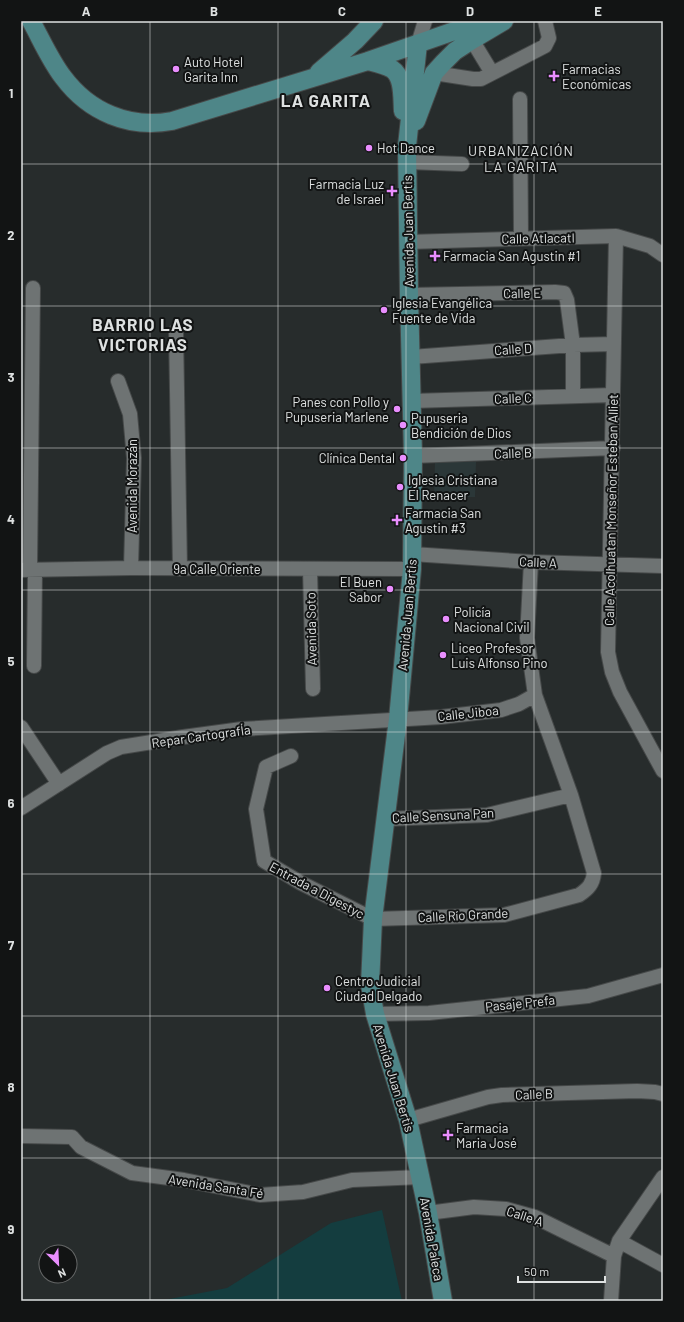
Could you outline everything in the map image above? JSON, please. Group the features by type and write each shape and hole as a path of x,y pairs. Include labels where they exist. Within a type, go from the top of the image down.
{"main road":[{"path":"31,21 62,76 73,89 92,105 102,111 122,120 135,123 159,123 172,121 418,44 484,21"},
{"path":"315,76 374,21"},
{"path":"407,154 434,73 455,50 504,21"},
{"name":"Avenida Juan Bertis","path":"418,44 407,154 409,294 414,456 412,562 398,719 373,920 370,985 375,1014 408,1120 421,1177"},
{"path":"368,60 391,69 396,72 400,79 407,154"},
{"name":"Avenida Paleca","path":"421,1177 444,1301"}],"street":[{"path":"418,44 425,21"},
{"path":"434,73 481,79 545,46 549,38 545,21"},
{"path":"472,40 492,73"},
{"path":"520,99 521,239"},
{"path":"407,154 462,164"},
{"name":"Calle Atlacatl","path":"408,242 616,236 650,246 663,255"},
{"name":"Calle Acolhuatan Monseñor Esteban Alliet","path":"616,236 608,652 612,672 620,692 663,771"},
{"path":"33,288 27,572 34,666"},
{"name":"Calle E","path":"409,294 564,293 567,300 573,345"},
{"path":"176,331 180,569"},
{"name":"Calle D","path":"411,357 573,345 614,344"},
{"path":"573,345 573,396"},
{"name":"Avenida Morazán","path":"118,381 130,414 134,458 131,568"},
{"name":"Calle C","path":"412,401 614,395"},
{"name":"Calle B","path":"414,456 613,448"},
{"name":"9a Calle Oriente","path":"27,572 131,568 310,569 412,562"},
{"name":"Calle A","path":"412,562 531,562 663,566"},
{"path":"531,562 527,638 535,695 571,795"},
{"name":"Avenida Soto","path":"310,569 313,689"},
{"name":"Calle Jiboa","path":"398,719 501,710 519,704 535,695"},
{"name":"Repar CartografÍa","path":"21,808 107,753 121,747 242,729 398,719"},
{"path":"21,727 59,784"},
{"name":"Entrada a Digestyc","path":"291,756 266,767 256,809 264,861 301,883 373,920"},
{"name":"Calle Sensuna Pan","path":"385,819 487,815 571,795"},
{"name":"Calle Río Grande","path":"373,920 504,915 578,895 586,890 593,882 594,873 571,795"},
{"name":"Pasaje Prefa","path":"375,1014 429,1013 588,996 663,975"},
{"name":"Calle B","path":"408,1120 488,1097 502,1095 637,1091 663,1094"},
{"name":"Avenida Santa Fé","path":"21,1136 72,1137 82,1147 132,1173 184,1180 260,1195 302,1192 352,1180 421,1177"},
{"path":"611,1301 614,1256 619,1241 663,1177"},
{"name":"Calle A","path":"428,1213 474,1207 506,1209 535,1217 614,1256"},
{"path":"619,1241 663,1265"}],"shaded area":[{"path":"435,461 476,462 475,497 434,497"},
{"path":"382,1210 402,1301 159,1301 227,1288 331,1223"}],"place":[{"name":"Auto Hotel Garita Inn","path":"176,69"},
{"name":"Farmacias Económicas","path":"554,76"},
{"name":"Hot Dance","path":"369,148"},
{"name":"Farmacia Luz de Israel","path":"392,191"},
{"name":"Farmacia San Agustin #1","path":"435,256"},
{"name":"Iglesia Evangélica Fuente de Vida","path":"384,310"},
{"name":"Panes con Pollo y Pupuseria Marlene","path":"397,409"},
{"name":"Pupuseria Bendición de Dios","path":"403,425"},
{"name":"Clínica Dental","path":"403,458"},
{"name":"Iglesia Cristiana El Renacer","path":"400,487"},
{"name":"Farmacia San Agustin #3","path":"397,520"},
{"name":"El Buen Sabor","path":"390,589"},
{"name":"Policía Nacional Civil","path":"446,619"},
{"name":"Liceo Profesor Luis Alfonso Pino","path":"443,655"},
{"name":"Centro Judicial Ciudad Delgado","path":"327,988"},
{"name":"Farmacia Maria José","path":"448,1135"}],"district":[{"name":"LA GARITA","path":"326,101"},
{"name":"URBANIZACIÓN LA GARITA","path":"521,160"},
{"name":"BARRIO LAS VICTORIAS","path":"143,335"}]}
